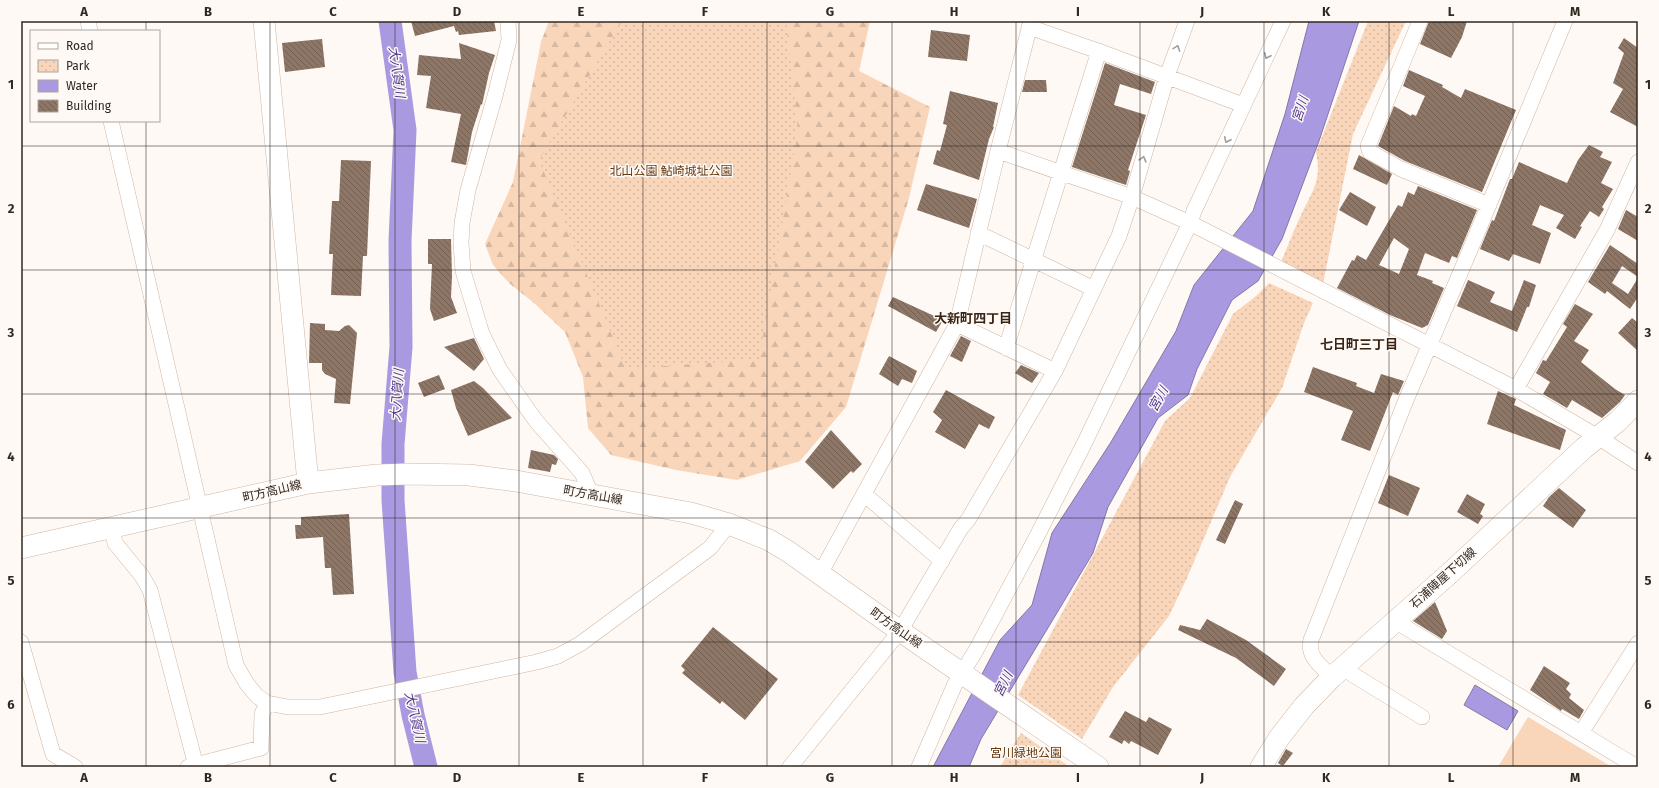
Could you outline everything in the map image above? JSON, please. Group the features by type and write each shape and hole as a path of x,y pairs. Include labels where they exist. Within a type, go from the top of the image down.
{"main road":[{"path":"264,21 308,483"},
{"name":"石浦陣屋下切線","path":"1260,767 1278,738 1304,706 1337,673 1450,572 1584,448 1638,401"},
{"name":"町方高山線","path":"21,548 308,483 359,476 431,474 469,475 516,481 691,513 729,524 769,540 790,552 900,632 964,675 1086,762"}],"street":[{"path":"508,21 509,40 495,96 468,190 462,223 461,250 463,271 482,334 500,370 536,421 582,473 591,494"},
{"path":"790,767 900,632 961,528 968,520 1055,371 1119,236 1132,197 1167,76 1187,21"},
{"path":"919,767 975,652 1036,538 1194,225 1194,211 1283,21"},
{"path":"1420,21 1368,146 1370,152 1401,169 1489,205"},
{"path":"1422,717 1337,673 1311,655 1309,647 1406,400 1489,205 1564,21"},
{"path":"820,574 956,324 1030,24 1243,105"},
{"path":"1006,348 1098,51"},
{"path":"111,122 236,665 247,684 257,696 267,703 288,707 320,707 537,662 558,656 569,651 710,548 729,524"},
{"path":"998,151 1132,197 1194,225 1516,389 1598,437 1638,463"},
{"path":"1516,389 1607,230 1638,162"},
{"path":"978,234 1094,289"},
{"path":"956,324 1055,371"},
{"path":"864,494 942,561"},
{"path":"112,527 115,543 142,576 150,590 192,766 261,748 262,714 267,703"},
{"path":"1395,621 1637,767"},
{"path":"21,642 53,754 75,767"},
{"path":"1581,733 1638,643"}],"green space":[{"path":"549,21 870,21 859,71 930,107 909,198 846,407 800,461 737,480 676,470 611,455 588,428 583,377 565,332 534,303 509,283 493,265 485,244 513,182 541,42"},
{"name":"北山公園 鮎崎城址公園","path":"622,21 786,21 798,130 759,359 626,369 539,160"},
{"path":"1368,21 1406,21 1353,134 1323,284 1281,262 1296,225 1313,191 1318,170 1316,152"},
{"path":"1269,283 1313,303 1304,323 1282,388 1230,477 1187,578 1169,616 1113,687 1082,739 1018,695 1165,421 1190,398 1233,314 1256,296"},
{"path":"1528,717 1612,767 1498,767"},
{"name":"宮川緑地公園","path":"1021,733 1070,767 1000,767"}],"water":[{"name":"宮川","path":"1309,21 1359,21 1319,141 1282,239 1258,281 1232,300 1197,369 1188,395 1158,418 1108,507 1093,553 981,739 969,767 933,767 1000,640 1032,605 1052,533 1111,442 1176,331 1194,285 1253,211 1285,114"},
{"path":"1475,685 1518,711 1507,730 1464,705"}],"building":[{"path":"411,21 494,21 496,31 459,35 454,26 415,36"},
{"path":"1429,21 1467,21 1462,37 1451,58 1420,44"},
{"path":"931,30 970,35 967,61 928,57"},
{"path":"1624,38 1638,48 1638,127 1610,112 1623,89 1613,83 1624,53 1618,48"},
{"path":"322,39 325,67 285,72 282,43"},
{"path":"459,43 495,55 489,73 482,105 481,104 472,132 466,165 451,162 461,114 426,108 431,76 417,75 419,55 461,59"},
{"path":"1105,63 1155,82 1151,94 1120,84 1114,105 1146,115 1128,170 1130,171 1126,185 1072,167"},
{"path":"1409,70 1443,85 1442,87 1461,98 1465,89 1516,110 1482,192 1405,161 1378,146 1394,106 1411,116 1412,114 1416,116 1425,96 1403,86"},
{"path":"1025,80 1046,80 1047,92 1022,92"},
{"path":"950,91 998,103 994,127 989,139 979,180 933,164 937,150 940,151 947,125 943,124"},
{"path":"1589,145 1603,152 1600,157 1612,162 1601,183 1613,189 1602,207 1604,209 1599,217 1590,211 1580,226 1582,227 1575,239 1556,228 1564,215 1540,205 1532,225 1551,233 1540,264 1513,254 1509,261 1480,249 1492,220 1494,221 1510,179 1512,179 1519,162 1567,183 1578,160"},
{"path":"1359,155 1392,174 1387,185 1353,169"},
{"path":"341,160 371,161 367,256 363,256 361,296 331,295 333,254 329,254 332,201 339,201"},
{"path":"926,184 977,199 969,228 917,210"},
{"path":"1418,186 1477,210 1457,258 1452,256 1449,263 1425,253 1417,275 1433,281 1432,283 1444,288 1428,325 1422,328 1390,315 1337,288 1352,260 1354,261 1357,255 1366,260 1398,205 1402,207 1408,192 1414,195","holes":["1394,238 1409,249 1399,274 1379,265"]},
{"path":"1350,192 1376,207 1367,226 1339,210"},
{"path":"1626,210 1638,217 1638,241 1618,229"},
{"path":"428,239 451,239 451,297 457,313 434,321 430,309 432,264 428,264"},
{"path":"1610,245 1638,264 1638,277 1622,266 1612,283 1628,294 1638,278 1638,297 1630,309 1607,291 1605,294 1588,282"},
{"path":"1468,280 1495,292 1490,302 1512,311 1524,280 1536,285 1529,307 1527,307 1517,332 1457,306"},
{"path":"893,297 943,320 936,332 888,306"},
{"path":"1575,304 1593,314 1574,341 1589,350 1581,362 1615,389 1625,395 1620,402 1602,418 1572,400 1567,408 1543,394 1550,382 1536,373 1543,360 1546,361 1567,327 1563,324"},
{"path":"1632,318 1638,323 1638,351 1618,333"},
{"path":"310,323 325,324 325,330 339,331 345,326 349,325 357,333 350,404 334,403 336,379 325,374 322,370 322,363 309,363"},
{"path":"961,336 971,341 962,362 950,356"},
{"path":"474,338 484,359 474,371 444,347"},
{"path":"889,356 917,371 912,383 902,379 898,386 879,374"},
{"path":"1021,365 1039,373 1032,383 1015,373"},
{"path":"1313,367 1357,383 1356,386 1374,393 1381,374 1404,381 1398,395 1393,392 1370,451 1341,440 1353,411 1304,392"},
{"path":"439,375 445,389 424,397 418,383"},
{"path":"474,381 483,388 512,418 468,436 456,408 451,390"},
{"path":"946,390 995,417 989,429 979,424 965,449 935,432 942,420 933,412"},
{"path":"1498,391 1516,399 1514,405 1566,430 1560,450 1487,424"},
{"path":"831,430 862,464 853,473 851,471 833,489 805,462"},
{"path":"531,450 554,455 558,459 556,465 552,464 550,472 528,468"},
{"path":"1389,475 1420,488 1408,516 1378,503"},
{"path":"1559,488 1586,510 1573,528 1543,506 1549,497"},
{"path":"1467,494 1485,504 1480,514 1483,516 1478,524 1457,512"},
{"path":"1235,500 1243,504 1225,544 1216,540"},
{"path":"349,514 354,594 333,595 331,568 325,568 323,537 296,539 295,525 301,525 301,517"},
{"path":"1435,602 1447,631 1442,639 1413,621"},
{"path":"1207,619 1246,640 1286,669 1274,686 1236,658 1178,630 1180,625 1200,630"},
{"path":"713,627 778,679 745,720 722,701 720,704 682,673 685,670 681,666"},
{"path":"1544,666 1570,683 1566,689 1571,694 1569,698 1584,710 1579,719 1562,709 1561,711 1530,690"},
{"path":"1125,711 1146,722 1149,717 1172,729 1158,755 1131,741 1129,744 1124,740 1122,744 1109,737"},
{"path":"1286,749 1293,753 1283,766 1278,763"}],"waterway":[{"name":"大八賀川","path":"390,21 405,130 400,241 401,347 393,444 393,500 405,672 413,715 426,767"}],"district":[{"name":"大新町四丁目","path":"973,318"},
{"name":"七日町三丁目","path":"1359,344"}]}
